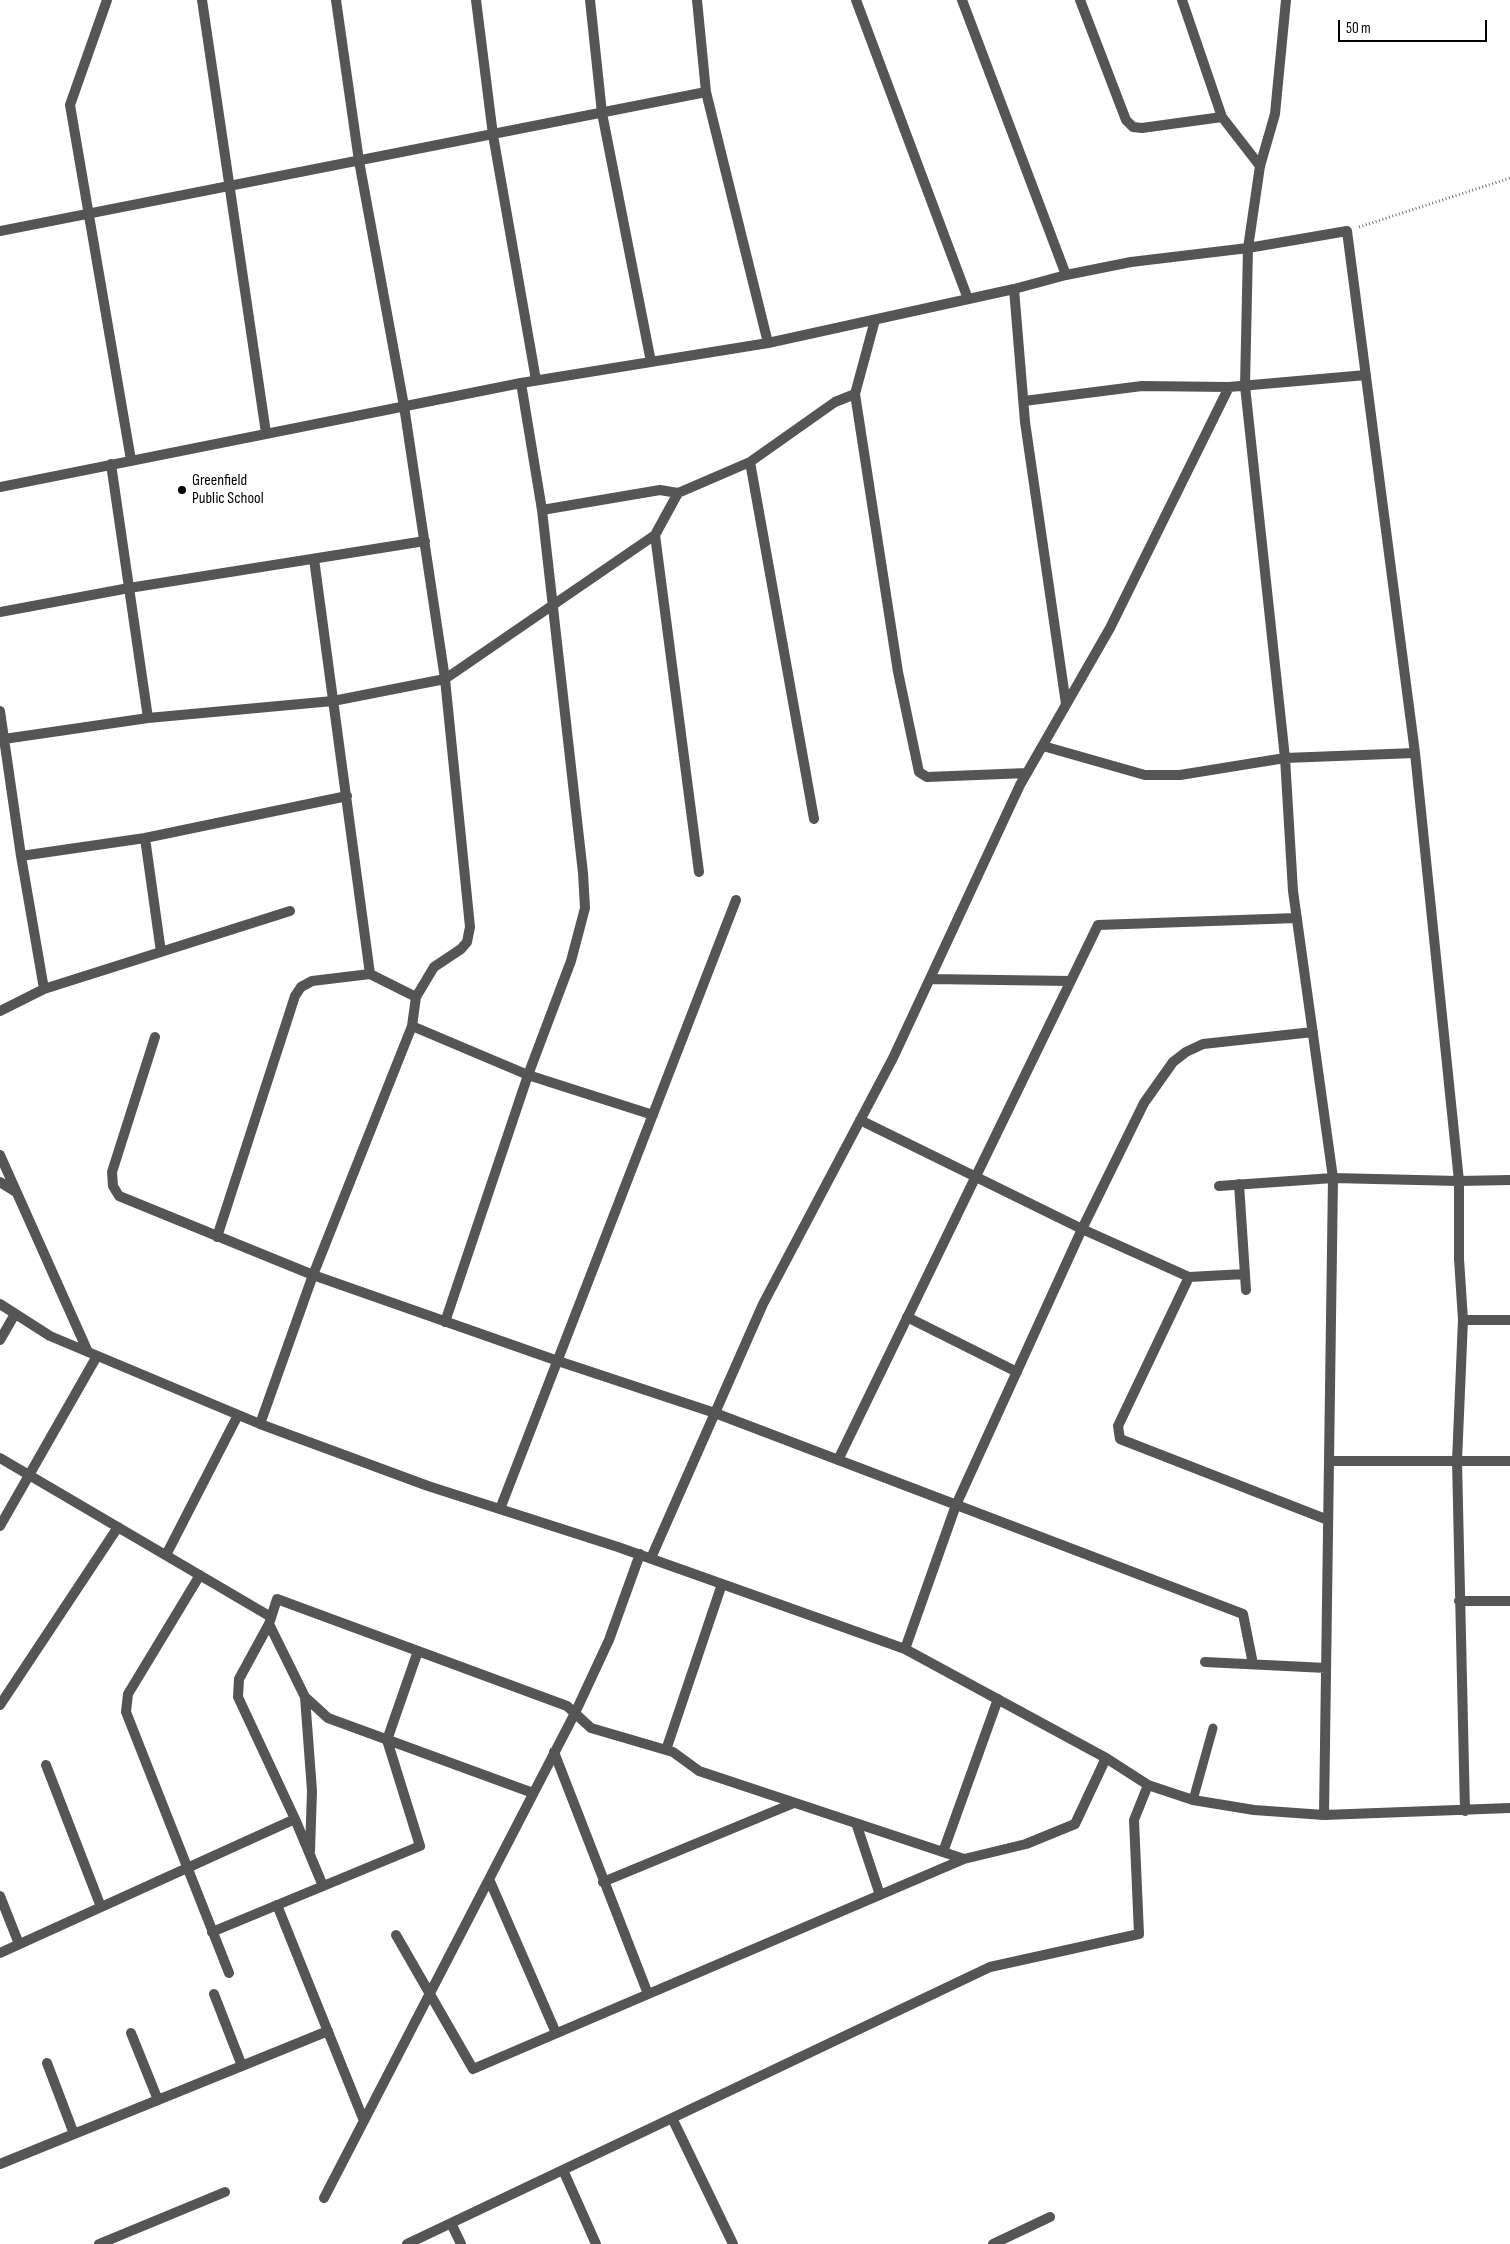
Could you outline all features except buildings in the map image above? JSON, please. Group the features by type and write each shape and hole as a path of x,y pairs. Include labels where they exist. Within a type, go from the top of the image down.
{"street":[{"path":"106,0 70,105 131,460"},
{"path":"202,0 266,433"},
{"path":"260,1424 313,1275 412,1026 416,997 434,967 461,949 467,942 470,927 445,679 404,406 359,161 336,0"},
{"path":"476,0 493,135 536,380"},
{"path":"590,0 602,113 651,362"},
{"path":"697,0 706,92 768,344"},
{"path":"856,0 968,299"},
{"path":"962,0 1066,275"},
{"path":"1080,0 1126,120 1133,127 1142,128 1222,117"},
{"path":"1182,0 1222,117 1260,166"},
{"path":"1280,0 1285,14"},
{"path":"1286,0 1275,114 1260,166 1248,248 1245,386 1285,758 1297,918 1333,1178 1324,1816"},
{"path":"0,231 706,92"},
{"path":"0,487 536,380 768,344 1014,289 1066,275 1131,262 1248,248 1347,231 1416,753 1459,1181 1459,1259 1463,1320 1457,1461 1465,1811"},
{"path":"1014,289 1026,432 1066,704"},
{"path":"875,320 855,394 898,672 919,772 927,777 1027,773"},
{"path":"1024,401 1142,386 1229,387 1366,375"},
{"path":"445,1322 528,1075 571,961 585,908 583,873 542,510 521,383"},
{"path":"651,1558 763,1304 893,1058 1027,773 1110,628 1229,387"},
{"path":"542,510 660,490 678,493 750,462 835,402 855,394"},
{"path":"750,462 814,819"},
{"path":"111,464 148,718"},
{"path":"4,740 148,718 333,701 445,679 655,535 678,493"},
{"path":"655,535 699,872"},
{"path":"0,612 129,588 425,541"},
{"path":"314,560 370,974"},
{"path":"0,711 20,856 44,989"},
{"path":"1043,746 1145,775 1180,775 1285,758 1416,753"},
{"path":"20,856 145,838 347,796"},
{"path":"145,838 160,952"},
{"path":"500,1509 736,900"},
{"path":"0,1011 44,989 290,911"},
{"path":"838,1460 1098,924 1297,918"},
{"path":"217,1237 295,996 301,987 312,981 370,974 416,997"},
{"path":"930,979 1070,981"},
{"path":"412,1026 528,1075 653,1115"},
{"path":"905,1649 956,1505 1082,1229 1144,1103 1173,1062 1186,1052 1204,1044 1313,1032"},
{"path":"155,1037 112,1172 113,1186 119,1196 313,1275 715,1414 1243,1614 1253,1664"},
{"path":"860,1120 1082,1229 1190,1277 1245,1274"},
{"path":"0,1155 92,1354"},
{"path":"1219,1186 1333,1178 1459,1181 1510,1180"},
{"path":"0,1182 16,1192"},
{"path":"1239,1184 1246,1290"},
{"path":"1190,1277 1118,1426 1120,1439 1328,1520"},
{"path":"0,1304 50,1336 260,1424 428,1486 640,1554 905,1649 1106,1758 1148,1785 1193,1800 1254,1810 1324,1816 1510,1808"},
{"path":"0,1340 15,1314"},
{"path":"907,1317 1017,1372"},
{"path":"1463,1320 1510,1320"},
{"path":"0,1526 29,1475 92,1354"},
{"path":"166,1556 238,1415"},
{"path":"0,1458 200,1576 270,1621 305,1697 312,1791 310,1854"},
{"path":"1329,1460 1510,1461"},
{"path":"0,1705 118,1527"},
{"path":"324,2198 575,1713 609,1640 640,1554"},
{"path":"200,1576 128,1694 126,1712 229,1973"},
{"path":"666,1750 722,1584"},
{"path":"323,1886 295,1819 238,1697 239,1680 270,1621 277,1599 567,1706 591,1728 673,1752 699,1771 964,1859"},
{"path":"1459,1601 1510,1601"},
{"path":"212,1932 420,1846 387,1740 418,1651"},
{"path":"1204,1662 1326,1668"},
{"path":"305,1697 328,1718 533,1793"},
{"path":"942,1852 998,1699"},
{"path":"554,1752 648,1994"},
{"path":"396,1935 473,2069 964,1859 1026,1844 1075,1824 1106,1758"},
{"path":"46,1765 101,1907"},
{"path":"407,2244 990,1967 1139,1934 1134,1820 1148,1785"},
{"path":"603,1882 794,1803"},
{"path":"0,1952 295,1819"},
{"path":"856,1823 880,1895"},
{"path":"489,1879 556,2033"},
{"path":"0,1896 19,1944"},
{"path":"277,1905 364,2121"},
{"path":"214,1994 242,2066"},
{"path":"0,2164 328,2031"},
{"path":"131,2033 158,2100"},
{"path":"47,2063 74,2134"},
{"path":"672,2118 732,2244"},
{"path":"563,2170 596,2244"},
{"path":"99,2244 225,2192"},
{"path":"992,2244 1050,2217"},
{"path":"451,2223 461,2244"}],"lane":[{"path":"1193,1800 1213,1728"}],"path":[{"path":"1347,231 1510,178"}],"place":[{"name":"Greenfield Public School","path":"182,490"}]}
